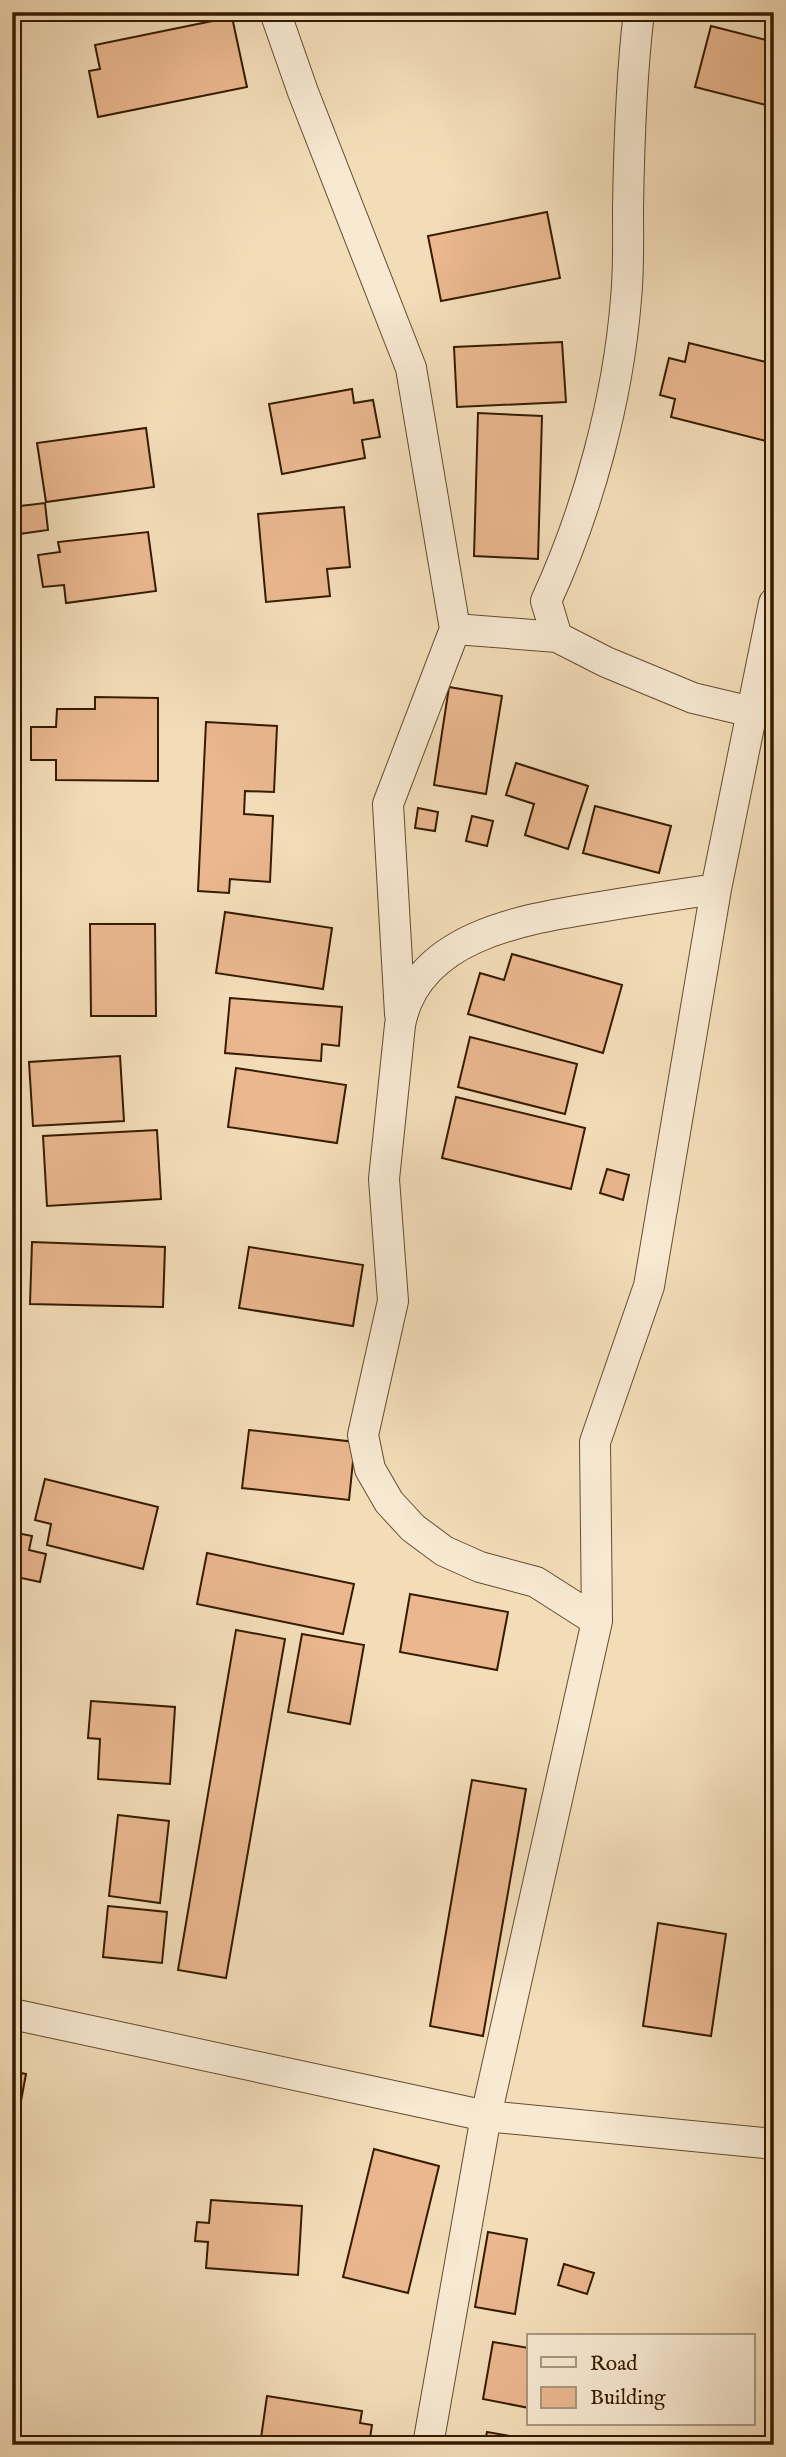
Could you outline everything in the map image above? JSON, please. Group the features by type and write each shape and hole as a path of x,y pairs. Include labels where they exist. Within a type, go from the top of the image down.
{"street":[{"path":"275,12 303,92 411,368 456,629 388,804 400,1025"},
{"path":"556,637 545,601 569,550 607,416 626,300 629,165 639,12"},
{"path":"428,2445 486,2116 597,1621 594,1442 649,1286 716,889 774,603"},
{"path":"456,629 556,637 606,662 693,698 752,712"},
{"path":"597,1621 536,1583 480,1567 444,1551 413,1528 389,1502 370,1469 363,1435 393,1301 384,1179 400,1025 403,1007 412,989 421,979 438,961 482,934 519,922 560,914 716,889"},
{"path":"12,2014 486,2116 774,2144"}],"building":[{"path":"232,17 247,87 98,117 89,71 100,69 95,45"},
{"path":"711,26 774,42 774,107 695,87"},
{"path":"547,212 560,278 441,301 428,236"},
{"path":"562,342 566,402 457,407 454,347"},
{"path":"689,343 774,364 774,443 671,417 675,399 660,395 669,358 685,362"},
{"path":"352,389 354,403 373,400 380,437 362,440 365,458 282,474 269,404"},
{"path":"478,413 542,416 538,559 474,556"},
{"path":"146,428 154,487 46,502 37,443"},
{"path":"45,503 48,530 12,535 12,507"},
{"path":"344,507 350,567 327,569 330,596 266,602 258,514"},
{"path":"148,532 156,591 66,603 64,585 43,587 38,555 60,552 58,542"},
{"path":"449,687 502,696 486,794 434,785"},
{"path":"95,697 158,698 158,781 56,780 56,760 31,760 31,727 56,727 57,709 95,709"},
{"path":"206,722 277,726 274,792 245,791 244,814 273,816 270,882 230,879 229,893 198,891"},
{"path":"516,763 588,786 568,849 525,835 534,804 506,795"},
{"path":"595,806 671,826 659,873 583,853"},
{"path":"418,808 438,812 435,831 415,828"},
{"path":"472,816 493,821 487,846 466,841"},
{"path":"225,912 332,928 323,989 216,973"},
{"path":"90,924 155,924 156,1016 91,1016"},
{"path":"512,954 622,985 603,1053 468,1014 480,973 504,980"},
{"path":"230,998 342,1007 339,1046 322,1044 321,1061 225,1053"},
{"path":"470,1037 577,1064 565,1114 458,1087"},
{"path":"120,1056 124,1121 33,1126 29,1062"},
{"path":"236,1068 346,1085 337,1143 228,1127"},
{"path":"456,1097 585,1128 571,1189 442,1158"},
{"path":"157,1130 161,1199 47,1206 43,1136"},
{"path":"607,1169 629,1175 623,1200 600,1193"},
{"path":"32,1242 165,1247 163,1307 30,1304"},
{"path":"249,1247 363,1265 353,1326 239,1308"},
{"path":"249,1430 355,1442 349,1500 242,1488"},
{"path":"45,1479 158,1507 143,1569 47,1545 51,1524 35,1520"},
{"path":"12,1532 32,1536 29,1550 46,1554 40,1582 12,1576"},
{"path":"207,1553 354,1584 343,1634 197,1604"},
{"path":"410,1594 508,1612 497,1670 400,1652"},
{"path":"236,1630 285,1639 226,1978 178,1970"},
{"path":"302,1634 364,1645 350,1724 288,1712"},
{"path":"91,1701 175,1707 170,1784 98,1779 100,1739 88,1738"},
{"path":"472,1780 526,1789 483,2036 430,2026"},
{"path":"118,1815 169,1821 160,1903 109,1896"},
{"path":"771,1841 774,1842 774,1933 765,1932"},
{"path":"108,1906 167,1912 162,1963 103,1957"},
{"path":"658,1923 726,1934 711,2036 643,2026"},
{"path":"12,2071 26,2074 12,2149"},
{"path":"374,2149 439,2166 408,2293 343,2277"},
{"path":"211,2200 302,2206 298,2275 206,2268 208,2242 195,2241 197,2222 209,2223"},
{"path":"488,2232 527,2239 515,2314 475,2307"},
{"path":"564,2264 594,2273 587,2294 558,2285"},
{"path":"493,2342 527,2348 527,2408 483,2399"},
{"path":"267,2396 362,2411 360,2423 372,2425 369,2445 260,2445"},
{"path":"487,2432 560,2445 484,2445"}]}
